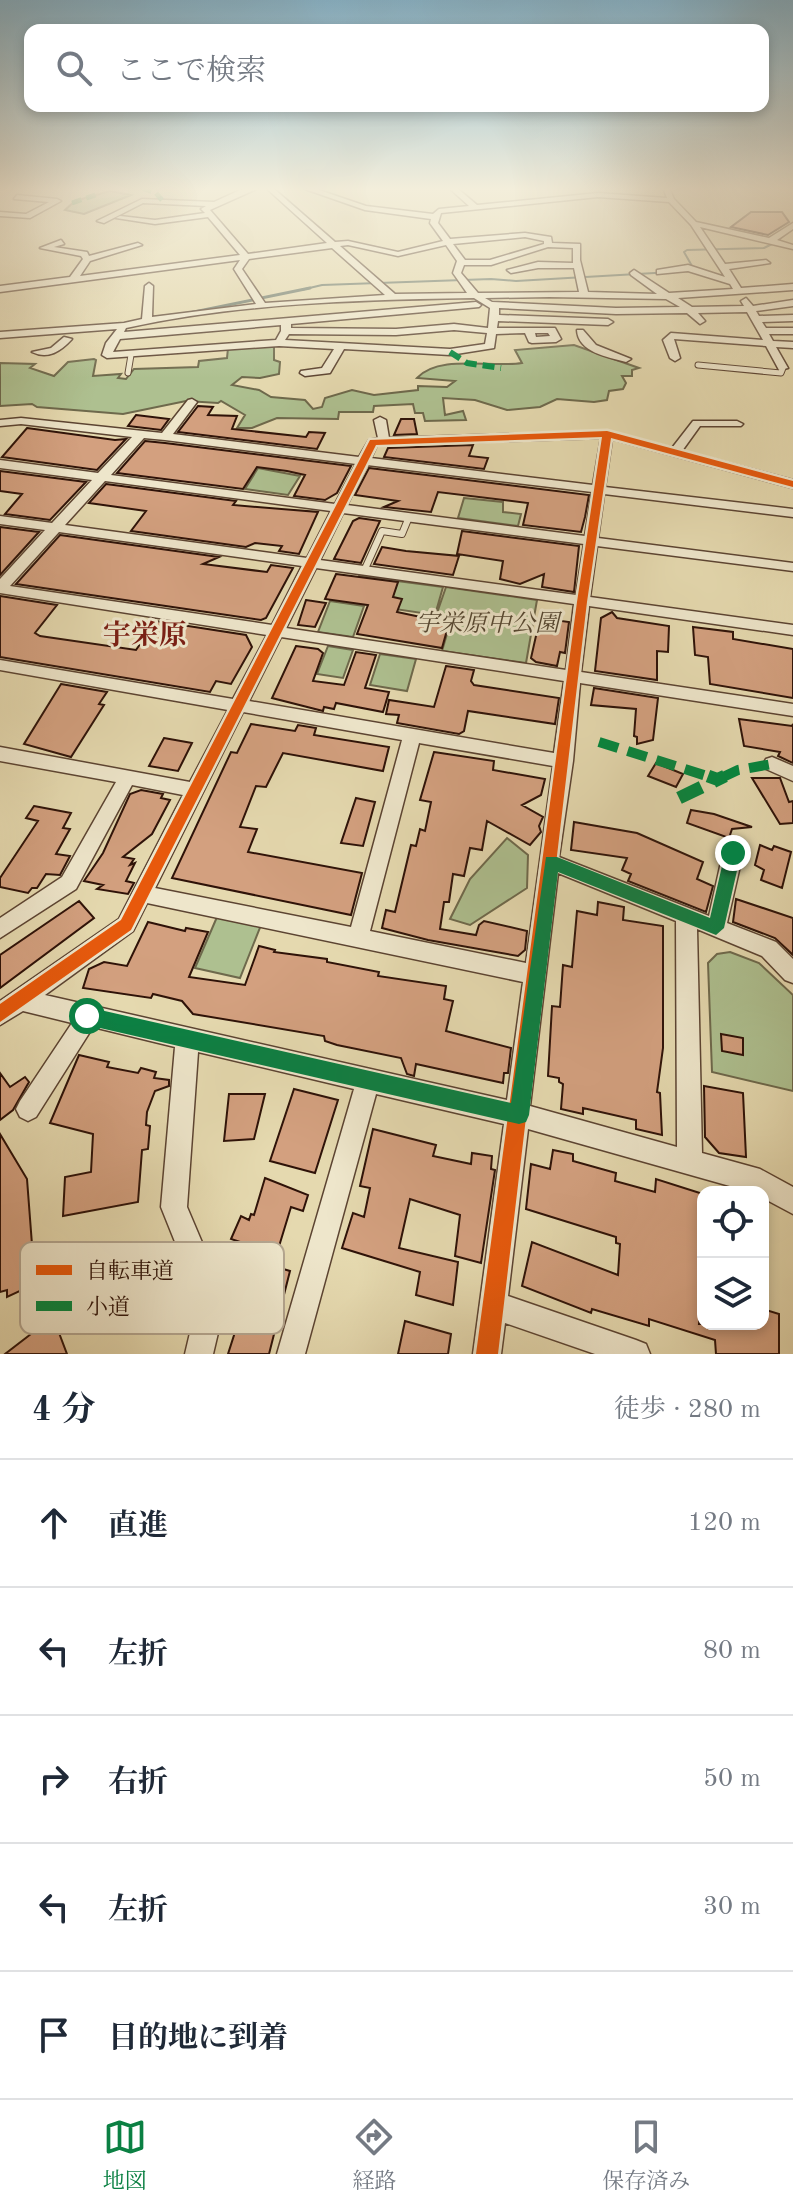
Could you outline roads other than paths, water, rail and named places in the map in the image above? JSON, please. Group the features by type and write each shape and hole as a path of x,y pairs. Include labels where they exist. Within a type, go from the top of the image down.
{"street":[{"path":"65,251 84,254 87,259"},
{"path":"72,281 87,259 115,251"},
{"path":"241,251 246,257"},
{"path":"0,289 288,251"},
{"path":"340,251 390,297 400,332"},
{"path":"385,251 398,254 410,251"},
{"path":"454,251 461,263"},
{"path":"461,263 491,262 527,251"},
{"path":"577,251 584,295"},
{"path":"713,251 783,368"},
{"path":"246,257 238,269 258,300"},
{"path":"121,331 111,343 107,355 279,343 450,352 490,346 494,318 492,305 462,280 457,273 461,263"},
{"path":"724,267 766,263"},
{"path":"511,270 538,265 579,273"},
{"path":"660,272 690,268 738,289"},
{"path":"636,275 646,285 691,309 700,321"},
{"path":"147,319 149,286"},
{"path":"23,333 27,336 67,339 121,331 147,319 258,300 281,305 333,297 669,296 793,287"},
{"path":"0,335 286,325 393,311 492,305 579,314 613,322 616,311 750,309 793,303"},
{"path":"279,343 286,325 281,305"},
{"path":"494,318 579,314"},
{"path":"579,314 583,342 594,349 626,359"},
{"path":"756,319 793,318"},
{"path":"286,325 400,332 454,327 492,331 580,332"},
{"path":"761,331 793,331"},
{"path":"675,358 668,340 671,336 793,345"},
{"path":"37,352 54,351 67,339"},
{"path":"305,373 326,371 340,347"},
{"path":"165,437 192,402"},
{"path":"380,420 384,441"},
{"path":"0,423 21,421 141,434 793,513"},
{"path":"675,452 697,423 737,424"},
{"path":"199,441 209,428"},
{"path":"0,588 141,434"},
{"path":"487,1354 575,677 582,602 607,434"},
{"path":"0,1014 126,925 373,442 607,434 793,484"},
{"path":"0,464 793,567"},
{"path":"0,520 793,630"},
{"path":"0,588 793,710"},
{"path":"0,665 564,761"},
{"path":"358,938 412,735"},
{"path":"4,760 196,790"},
{"path":"772,764 793,774"},
{"path":"0,929 69,883 127,778"},
{"path":"716,928 733,853"},
{"path":"551,862 769,949 793,973"},
{"path":"144,894 536,975"},
{"path":"686,916 690,1163"},
{"path":"20,1000 519,1115 760,1182 793,1201"},
{"path":"28,1109 87,1016"},
{"path":"187,1040 174,1207 188,1242"},
{"path":"291,1354 368,1081"},
{"path":"493,1305 636,1354"},
{"path":"199,1354 204,1334"}],"lane":[{"path":"128,373 131,355"},
{"path":"698,365 781,373 783,368"},
{"path":"364,571 382,531 402,534 409,517"}],"waterway":[{"path":"305,289 322,285 491,279 516,281 689,271 692,266 685,251"},
{"path":"305,289 310,288"},
{"path":"148,318 189,313 305,289"},
{"path":"301,290 305,289"}],"district":[{"name":"宇栄原","path":"145,637"}],"park label":[{"name":"宇栄原中公園","path":"487,625"}]}
